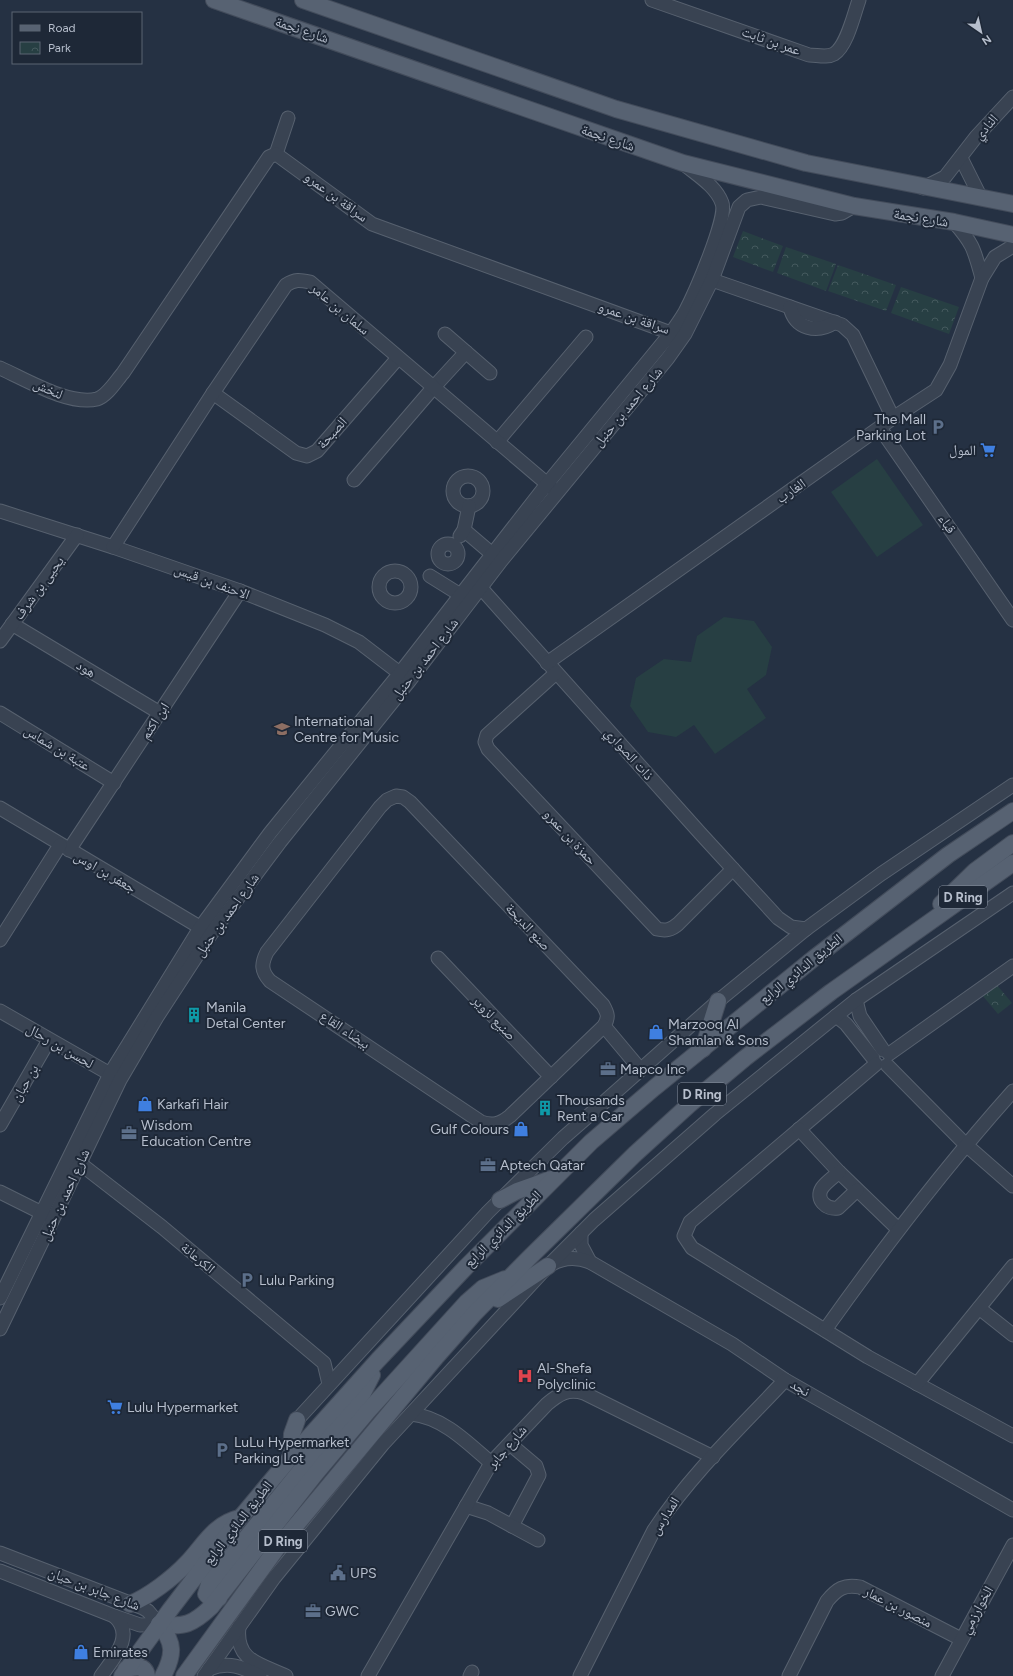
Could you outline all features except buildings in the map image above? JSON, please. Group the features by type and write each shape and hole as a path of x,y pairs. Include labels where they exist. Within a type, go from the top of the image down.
{"main road":[{"name":"شارع نجمة","path":"214,0 682,162 854,206 954,222 1013,235"},
{"name":"شارع نجمة","path":"303,0 616,109 806,163 923,188 1013,204"},
{"name":"الطريق الدائري الرابع","path":"124,1673 159,1624 241,1517 291,1457 378,1360 553,1179 622,1114 873,912 948,854 1013,811"},
{"path":"914,933 976,871 1013,842"},
{"name":"D Ring","path":"184,1676 277,1548 474,1314 635,1154 690,1104 831,992 1013,862"},
{"path":"704,1049 718,1001"},
{"path":"500,1200 523,1188 553,1179"},
{"path":"474,1314 548,1266"},
{"path":"159,1624 183,1626 203,1614 219,1598 316,1473 368,1412 467,1302 483,1288 509,1278"},
{"path":"219,1598 211,1599 206,1594 209,1584 363,1393 378,1360"},
{"path":"291,1457 292,1434 297,1420"},
{"path":"130,1604 144,1597 181,1569 215,1530 223,1524 241,1517"},
{"path":"159,1624 170,1639 172,1656 163,1676"},
{"path":"124,1673 141,1667 144,1669 147,1676"}],"street":[{"name":"عمر بن ثابت","path":"652,0 809,55 822,56 834,54 843,45 859,0"},
{"name":"النادي","path":"923,188 945,177 976,137 1013,97"},
{"path":"276,154 288,118"},
{"name":"سراقة بن عمرو","path":"276,154 372,224 671,332 685,334"},
{"name":"لنخش","path":"0,368 68,398 82,400 98,399 111,388 123,373 269,156 276,154"},
{"path":"961,158 981,198"},
{"name":"شارع احمد بن حنبل","path":"0,1298 54,1219 75,1160 115,1077 157,1017 206,931 270,833 405,677 552,488 685,313 697,287 722,223 723,204 713,188 682,162"},
{"name":"شارع احمد بن حنبل","path":"552,488 668,358 685,334 712,280 739,207 745,201 752,198 761,197 835,214 842,214 854,206"},
{"path":"954,222 969,239 976,251 982,278"},
{"name":"الغارب","path":"547,663 893,418 936,390 950,365 982,278 995,257 1013,246"},
{"name":"سلمان بن عامر","path":"113,547 213,393 286,286 292,281 299,279 310,282 552,488"},
{"path":"712,280 835,322 848,329 853,334 893,418"},
{"path":"446,334 490,374"},
{"path":"497,442 586,337"},
{"path":"354,480 466,352"},
{"name":"الصبحة","path":"213,393 296,453 307,456 317,451 398,358"},
{"name":"قباء","path":"880,428 1013,620"},
{"path":"411,585 430,576 441,560 438,554 441,547 447,543 454,545 464,530 469,506"},
{"name":"الاحنف بن قيس","path":"0,511 77,535 240,591 343,633 359,642 405,677"},
{"path":"464,530 497,557"},
{"name":"يحيى بن شرف","path":"0,641 77,535"},
{"name":"شارع احمد بن حنبل","path":"465,598 481,588 497,557"},
{"path":"430,576 465,598"},
{"name":"ذات الصواري","path":"481,588 778,918 791,926 806,930"},
{"name":"ابن اكثم","path":"0,940 65,848 114,783 240,591"},
{"name":"هود","path":"12,624 160,713"},
{"name":"حمزة بن عمرو","path":"556,673 488,734 485,742 488,750 656,929 665,931 671,930 733,869"},
{"name":"عتبة بن شماس","path":"0,713 114,783"},
{"name":"الطريق الدائري الرابع","path":"297,1420 500,1200 563,1138 640,1069 718,1001 806,930 881,874 1013,785"},
{"name":"صنع الديحة","path":"396,796 403,797 410,802 603,1005 608,1013 608,1019 604,1026"},
{"name":"بيضاء القاع","path":"396,796 387,800 380,807 267,952 263,960 262,968 265,976 270,982 481,1122 489,1124 503,1122 604,1026"},
{"name":"جعفر بن اوس","path":"0,808 206,931"},
{"path":"207,1672 274,1578 326,1512 383,1444 581,1232 715,1114 856,1000 1013,893"},
{"name":"ذات الصواري","path":"778,918 784,932 784,947"},
{"name":"صنيع لزوير","path":"438,958 551,1077"},
{"path":"1013,966 882,1058 690,1222 684,1236 692,1248 825,1330 917,1384 1013,1436"},
{"path":"856,1000 860,1016 882,1058"},
{"name":"لحسن بن رحال","path":"0,1011 115,1077"},
{"path":"836,1016 882,1058 965,1144 1013,1186"},
{"path":"604,1026 640,1069"},
{"name":"بن حبان","path":"2,1117 50,1040"},
{"path":"825,1330 898,1229 965,1144 1013,1091"},
{"path":"799,1129 839,1172 898,1229"},
{"name":"شارع احمد بن حنبل","path":"0,1329 30,1252 42,1213 75,1160"},
{"name":"الكرعانة","path":"75,1160 162,1227 324,1363"},
{"path":"839,1172 821,1191 820,1195 824,1205 833,1209 838,1208 857,1190"},
{"path":"0,1192 54,1219"},
{"path":"581,1232 581,1245 590,1262"},
{"name":"نجد","path":"548,1266 564,1259 573,1258 590,1262 732,1344 785,1380 1013,1510"},
{"path":"917,1384 1013,1266"},
{"path":"979,1308 1013,1334"},
{"path":"329,1384 324,1363 339,1364 354,1358"},
{"name":"المدارس","path":"580,1676 654,1530 683,1488 785,1380"},
{"path":"432,1391 431,1407 438,1420"},
{"name":"شارع جابر","path":"368,1676 491,1463 546,1404 557,1396 567,1391 577,1391 713,1457"},
{"path":"412,1414 438,1420 491,1463"},
{"path":"512,1442 536,1466 539,1475 512,1526"},
{"path":"468,1502 481,1505 488,1513 538,1540"},
{"name":"الخوارزمي","path":"942,1676 1013,1545"},
{"name":"شارع جابر بن حيان","path":"0,1553 148,1611 159,1624"},
{"name":"شارع جابر بن حيان","path":"0,1571 114,1616 146,1626 159,1624"},
{"path":"0,1578 14,1576"},
{"name":"منصور بن عمار","path":"789,1676 827,1601 842,1587 850,1585 860,1587 961,1639"},
{"path":"241,1598 242,1608 238,1644 244,1655 286,1676"},
{"path":"101,1676 118,1653 122,1644 122,1626 114,1616"},
{"path":"207,1672 220,1665 236,1666 260,1676"}],"green space":[{"path":"743,231 783,246 773,272 733,257"},
{"path":"786,247 836,264 826,291 777,273"},
{"path":"838,265 896,285 886,311 828,291"},
{"path":"901,287 959,307 949,334 891,313"},
{"path":"877,459 923,525 877,557 831,492"},
{"path":"724,617 754,621 772,647 766,675 747,689 766,718 715,754 694,725 676,737 648,732 630,706 636,678 664,659 691,662 697,636"},
{"path":"996,984 1012,1003 998,1014 982,995"}],"place":[{"name":"The Mall Parking Lot","path":"938,427"},
{"name":"المول","path":"988,450"},
{"name":"International Centre for Music","path":"282,729"},
{"name":"Manila Detal Center","path":"194,1015"},
{"name":"Marzooq Al Shamlan & Sons","path":"656,1032"},
{"name":"Mapco Inc","path":"608,1069"},
{"name":"Karkafi Hair","path":"145,1104"},
{"name":"Thousands Rent a Car","path":"545,1108"},
{"name":"Gulf Colours","path":"521,1129"},
{"name":"Wisdom Education Centre","path":"129,1133"},
{"name":"Aptech Qatar","path":"488,1165"},
{"name":"Lulu Parking","path":"247,1280"},
{"name":"Al-Shefa Polyclinic","path":"525,1376"},
{"name":"Lulu Hypermarket","path":"115,1407"},
{"name":"LuLu Hypermarket Parking Lot","path":"222,1450"},
{"name":"UPS","path":"338,1573"},
{"name":"GWC","path":"313,1611"},
{"name":"Emirates","path":"81,1652"}]}
